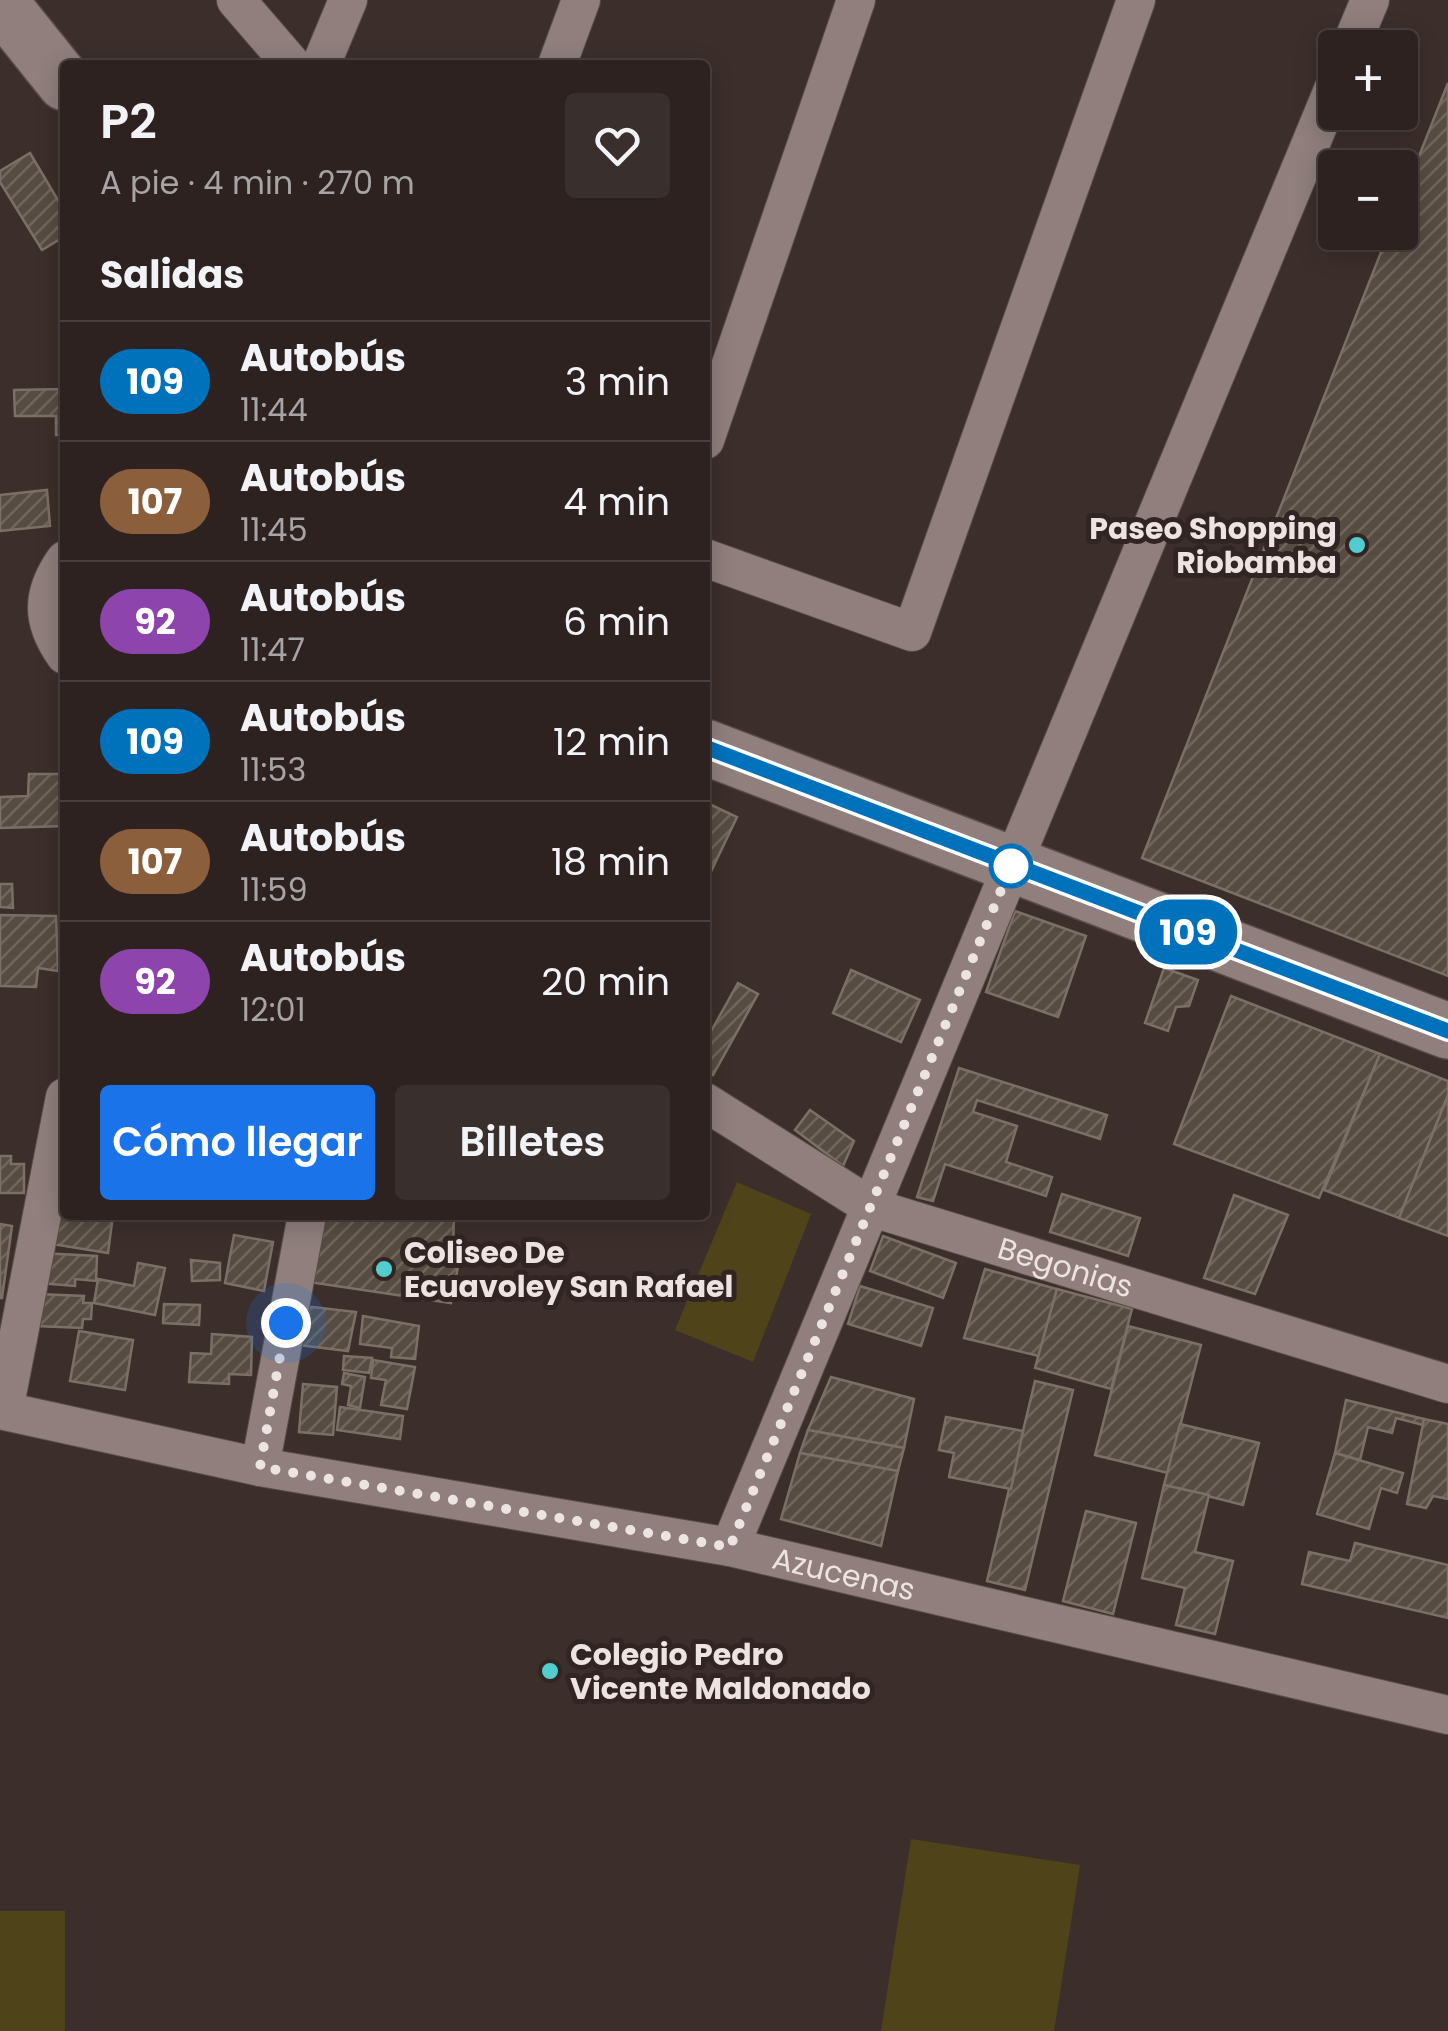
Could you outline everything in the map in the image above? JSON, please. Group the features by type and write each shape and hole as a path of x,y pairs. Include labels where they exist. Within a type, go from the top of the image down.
{"main road":[{"path":"0,2 60,77"},
{"path":"710,749 1448,1031"}],"street":[{"path":"236,0 288,60"},
{"path":"323,60 348,0"},
{"path":"560,60 581,0"},
{"path":"710,425 856,0"},
{"path":"710,560 912,632 1136,0"},
{"path":"1358,30 1370,0"},
{"path":"730,1547 1318,125"},
{"path":"60,567 45,604 51,635 60,648"},
{"name":"Begonias","path":"710,1105 872,1208 1448,1384"},
{"path":"2,1410 60,1122"},
{"path":"260,1467 305,1220"},
{"name":"Azucenas","path":"2,1410 260,1467 730,1547 1448,1715"}],"shaded area":[{"path":"737,1182 811,1214 753,1362 675,1330"},
{"path":"911,1839 1080,1865 1054,2031 881,2031"},
{"path":"0,1911 65,1911 65,2031 0,2031"}],"building":[{"name":"Paseo Shopping Riobamba","path":"1448,83 1448,976 1142,858 1382,250 1418,250 1418,159"},
{"path":"30,153 60,204 60,239 42,250 0,182 0,171"},
{"path":"60,389 60,435 56,435 56,416 15,416 14,390"},
{"path":"47,490 50,526 0,531 0,495"},
{"path":"29,774 60,774 60,826 0,828 0,797 28,796"},
{"path":"710,804 737,817 710,874"},
{"path":"0,884 12,884 13,908 0,907"},
{"path":"1015,911 1086,936 1058,1017 986,992"},
{"path":"0,915 56,916 58,971 38,968 36,987 0,986"},
{"path":"1164,968 1198,980 1189,1006 1176,1007 1168,1031 1145,1023"},
{"path":"851,970 920,1000 901,1042 833,1013"},
{"path":"738,983 758,994 713,1075 710,1033"},
{"path":"1231,996 1380,1054 1319,1198 1174,1144"},
{"path":"1380,1054 1448,1081 1448,1095 1399,1218 1324,1190"},
{"path":"959,1068 1107,1115 1100,1139 977,1100 973,1112 1017,1126 1006,1162 1052,1177 1046,1196 945,1164 933,1201 917,1197"},
{"path":"1448,1095 1448,1236 1399,1218"},
{"path":"810,1110 854,1141 843,1166 795,1130"},
{"path":"0,1156 11,1156 11,1164 24,1164 24,1193 0,1193"},
{"path":"47,1194 60,1196 60,1220 112,1220 108,1253 40,1242"},
{"path":"1062,1194 1140,1218 1128,1256 1050,1232"},
{"path":"1234,1195 1288,1215 1255,1294 1204,1278"},
{"name":"Coliseo De Ecuavoley San Rafael","path":"322,1220 454,1220 453,1253 460,1256 451,1303 309,1282"},
{"path":"0,1224 12,1226 2,1298 0,1298"},
{"path":"234,1235 273,1242 264,1291 225,1283"},
{"path":"883,1236 956,1263 943,1298 870,1271"},
{"path":"40,1253 97,1256 96,1281 75,1279 75,1286 39,1283"},
{"path":"191,1260 220,1263 220,1280 192,1281"},
{"path":"138,1263 165,1268 155,1315 94,1303 98,1279 134,1286"},
{"path":"985,1269 1057,1289 1039,1356 964,1338"},
{"path":"860,1286 933,1308 921,1346 848,1324"},
{"path":"1057,1289 1132,1309 1111,1389 1035,1368"},
{"path":"38,1294 84,1296 83,1303 92,1303 91,1319 83,1319 82,1328 36,1326"},
{"path":"164,1304 200,1305 199,1325 163,1323"},
{"path":"304,1306 356,1312 348,1351 299,1345 296,1325 307,1323 309,1315 303,1313"},
{"path":"363,1316 419,1326 415,1359 391,1357 392,1348 360,1344"},
{"path":"1128,1326 1201,1345 1168,1473 1095,1455"},
{"path":"79,1331 133,1340 125,1390 70,1381"},
{"path":"212,1334 252,1337 251,1375 229,1374 229,1384 189,1382 191,1353 211,1354"},
{"path":"344,1356 372,1358 369,1373 343,1370"},
{"path":"373,1360 415,1367 407,1409 381,1405 386,1380 371,1378"},
{"path":"344,1373 365,1377 360,1408 348,1405 351,1386 342,1384"},
{"path":"831,1377 914,1399 904,1448 808,1430"},
{"path":"1035,1381 1073,1390 1025,1590 987,1581"},
{"path":"303,1384 337,1387 333,1435 299,1432"},
{"path":"1346,1400 1424,1419 1423,1425 1396,1418 1392,1433 1368,1427 1360,1460 1335,1453"},
{"path":"340,1407 403,1416 400,1439 337,1430"},
{"path":"946,1417 1023,1431 1011,1489 949,1477 954,1453 939,1450"},
{"path":"1424,1419 1448,1424 1448,1499 1433,1496 1426,1508 1407,1504"},
{"path":"1180,1424 1259,1443 1243,1505 1164,1485"},
{"path":"808,1430 904,1448 898,1471 800,1453"},
{"path":"800,1453 898,1471 881,1546 781,1519"},
{"path":"1335,1453 1403,1473 1397,1493 1381,1488 1369,1529 1317,1514"},
{"path":"1164,1485 1209,1495 1195,1552 1233,1561 1215,1634 1176,1625 1185,1588 1142,1578"},
{"path":"1086,1511 1136,1523 1113,1614 1063,1601"},
{"path":"1355,1543 1448,1565 1448,1618 1302,1584 1309,1552 1350,1561"}],"bus line":[{"name":"109","path":"710,749 1448,1031"}],"place":[{"name":"Paseo Shopping Riobamba","path":"1357,545"},
{"name":"Coliseo De Ecuavoley San Rafael","path":"384,1269"},
{"name":"Colegio Pedro Vicente Maldonado","path":"550,1671"}],"route":[{"path":"286,1323 260,1467 730,1547 1011,866"}]}
